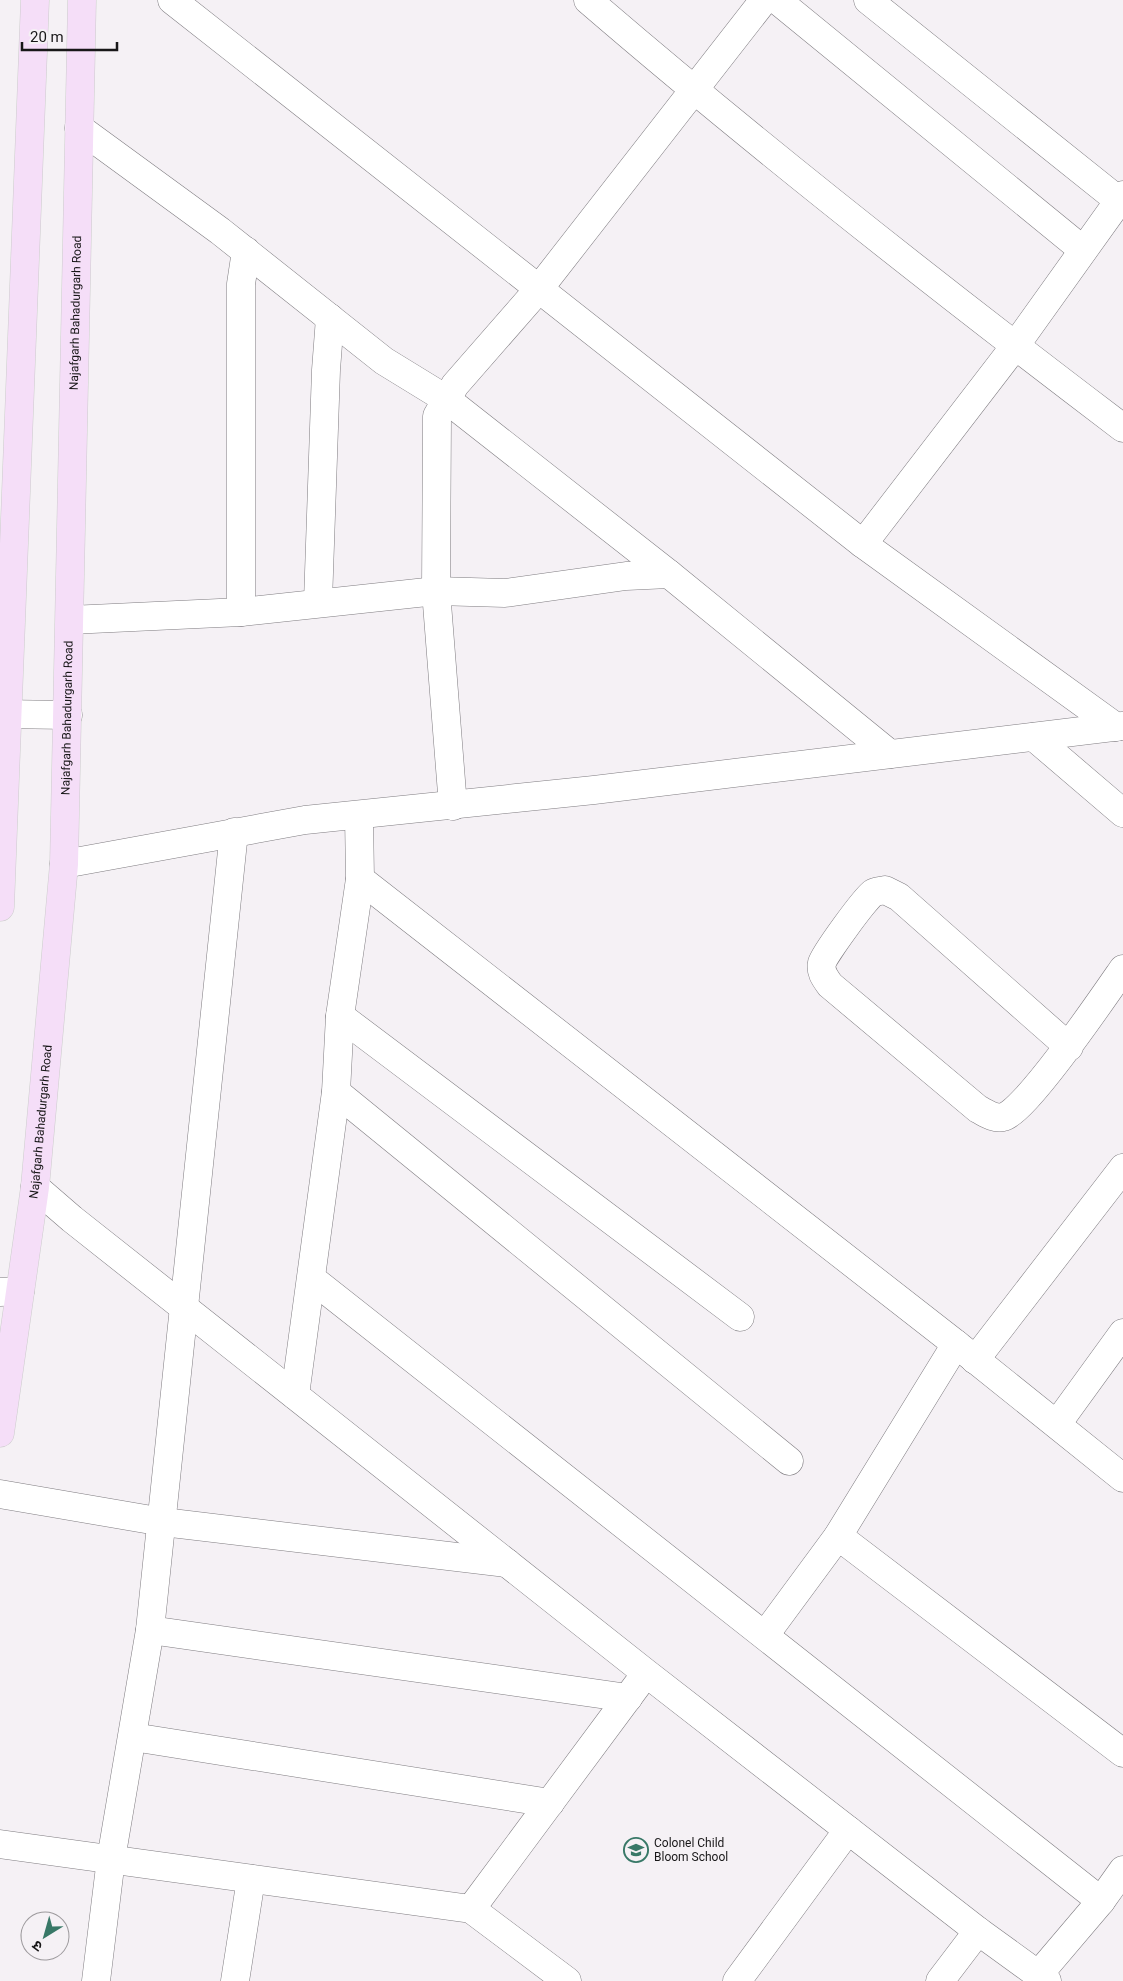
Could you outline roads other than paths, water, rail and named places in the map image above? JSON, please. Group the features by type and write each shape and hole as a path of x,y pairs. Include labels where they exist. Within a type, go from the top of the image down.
{"main road":[{"path":"0,908 4,714 35,0"},
{"name":"Najafgarh Bahadurgarh Road","path":"0,1434 10,1292 35,1187 64,864 82,0"}],"street":[{"path":"172,0 863,544 1119,727"},
{"path":"588,0 693,90 1015,346 1123,428"},
{"path":"453,806 436,591 437,416 455,385 538,290 764,0"},
{"path":"778,0 1083,250"},
{"path":"863,544 1015,346 1121,200 868,0"},
{"path":"79,128 246,251 384,361 446,399 669,574 890,754"},
{"path":"241,612 241,284 246,251"},
{"path":"318,602 326,370 330,318"},
{"path":"70,620 241,612 318,602 436,591 505,593 626,576 669,574"},
{"path":"4,714 68,714"},
{"path":"64,864 305,820 453,806 1119,727"},
{"path":"1034,737 1123,813"},
{"path":"295,1395 336,1092 340,1016 360,879 359,816"},
{"path":"96,1981 111,1859 150,1630 163,1522 234,832"},
{"path":"360,879 1057,1424 1123,1478"},
{"path":"1068,1047 899,897 885,890 873,893 865,902 827,954 822,964 823,975 830,985 978,1109 991,1116 1004,1118 1017,1109 1068,1047 1123,969"},
{"path":"340,1016 740,1317"},
{"path":"336,1092 789,1461"},
{"path":"765,1635 838,1536 965,1352 1123,1168"},
{"path":"35,1187 185,1309 646,1673 978,1931 1043,1978 1123,1870"},
{"path":"312,1279 1101,1901"},
{"path":"1057,1424 1123,1333"},
{"path":"0,1494 163,1522 506,1562"},
{"path":"838,1536 1123,1753"},
{"path":"150,1630 628,1698"},
{"path":"471,1909 646,1673"},
{"path":"133,1738 550,1803"},
{"path":"737,1981 848,1830"},
{"path":"0,1844 471,1909 539,1973 567,1981"},
{"path":"235,1981 251,1879"},
{"path":"940,1981 978,1931"}],"place":[{"name":"Colonel Child Bloom School","path":"636,1850"}]}
